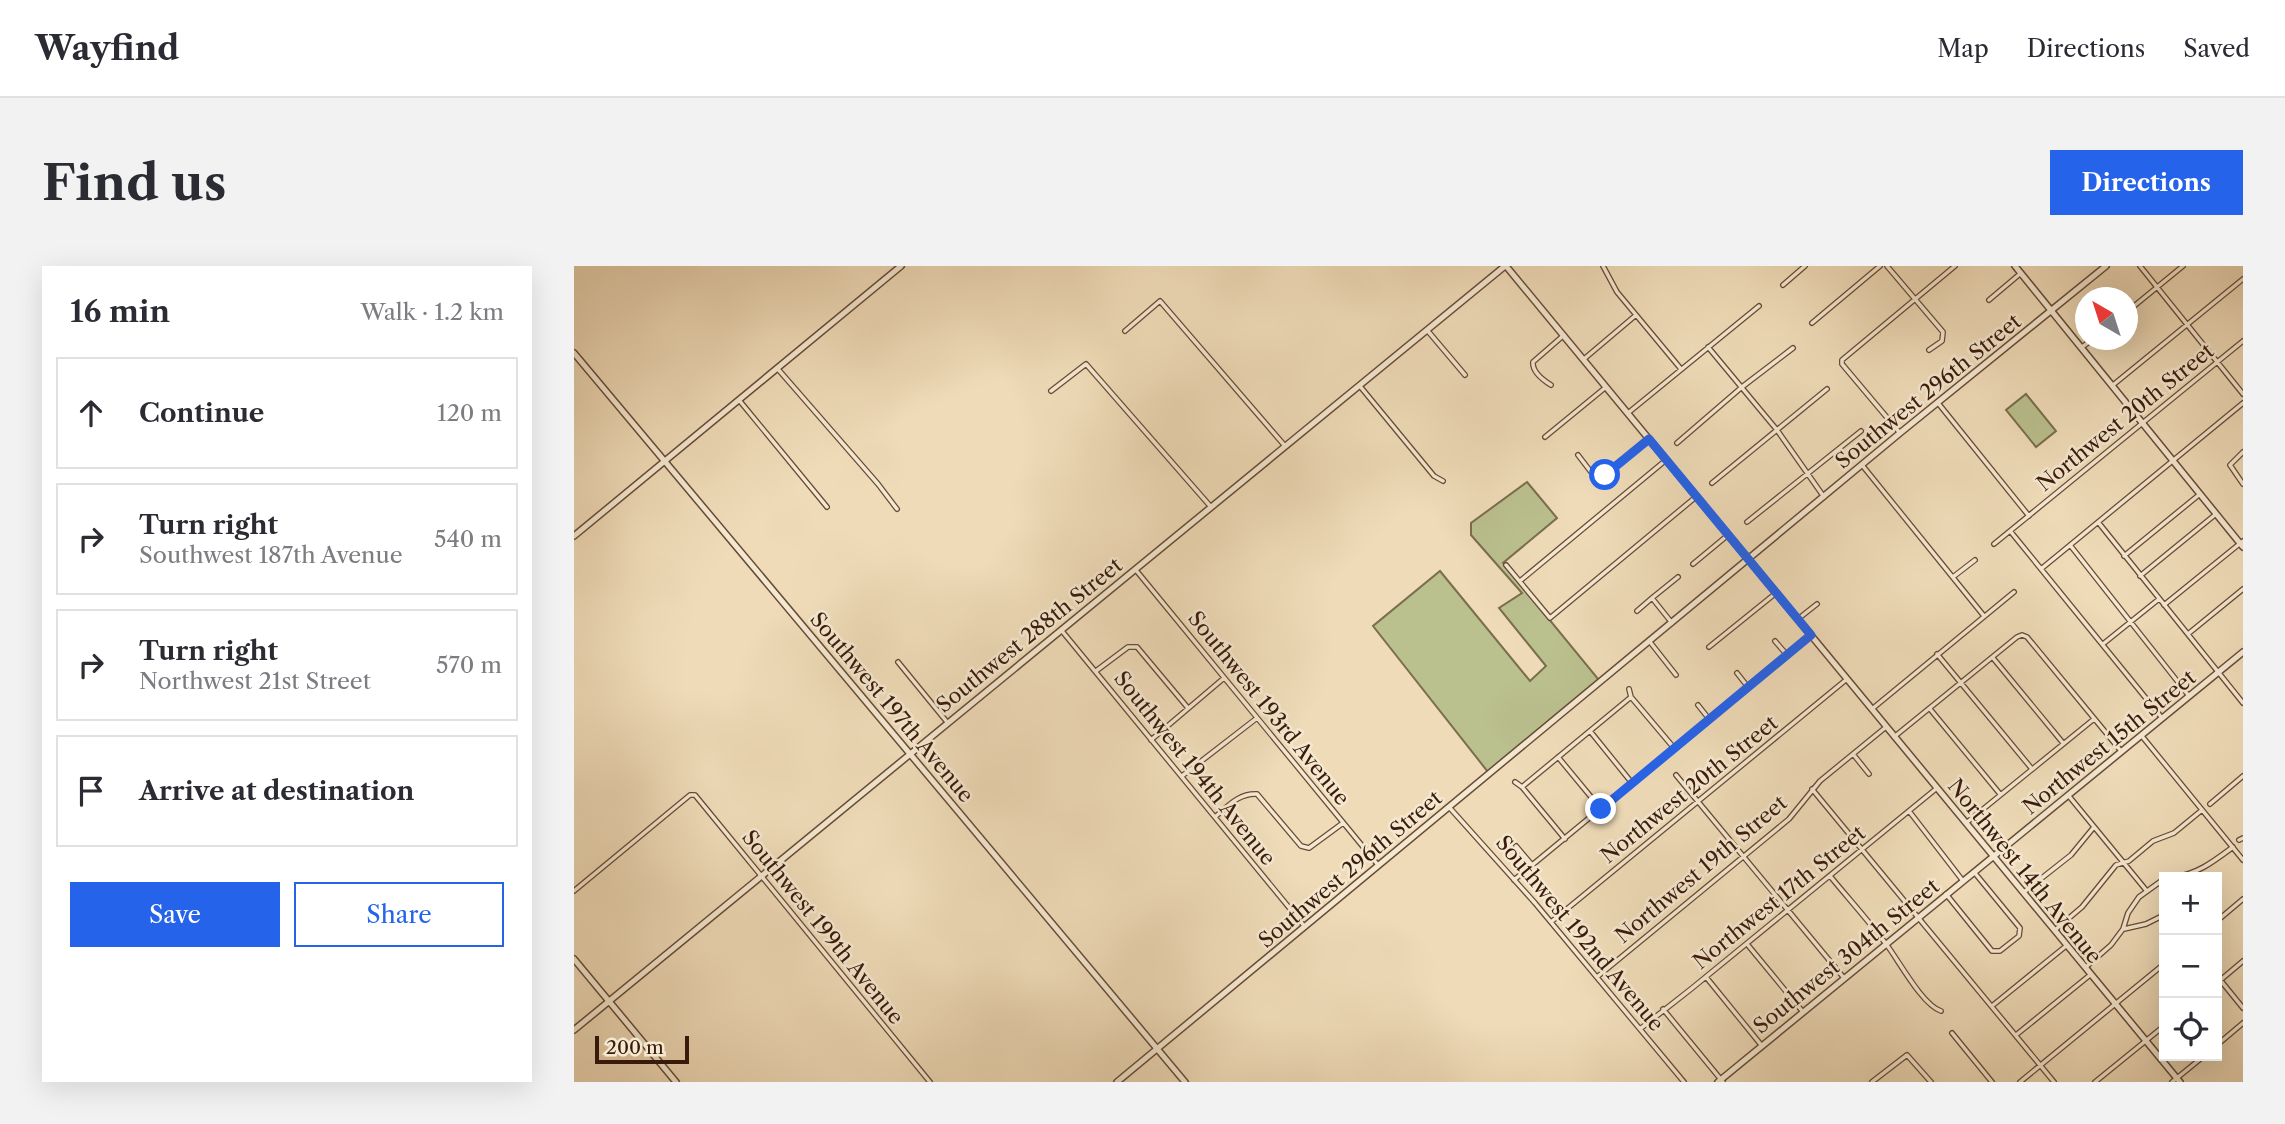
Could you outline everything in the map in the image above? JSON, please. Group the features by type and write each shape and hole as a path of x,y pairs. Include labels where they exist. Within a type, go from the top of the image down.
{"street":[{"path":"574,536 901,266"},
{"name":"Southwest 288th Street","path":"574,1030 1505,266"},
{"name":"Northwest 14th Avenue","path":"1505,266 1994,855 2176,1081"},
{"path":"1603,266 1617,292 1681,369"},
{"path":"1783,285 1805,266"},
{"path":"1812,323 1880,266"},
{"path":"1887,266 1944,336 1942,341 1928,350"},
{"path":"1900,433 1842,364 1842,360 1955,266"},
{"path":"2015,266 2075,339"},
{"name":"Southwest 296th Street","path":"1117,1082 1900,433 2106,266"},
{"path":"2140,266 2243,394"},
{"path":"2138,302 2183,266"},
{"path":"1989,300 2021,273"},
{"path":"2113,385 2243,279"},
{"path":"1125,331 1160,301 1285,446"},
{"path":"1628,413 1759,306"},
{"path":"1584,359 1636,315"},
{"path":"1427,330 1465,375"},
{"path":"1551,385 1534,369 1533,362 1564,335"},
{"name":"Northwest 20th Street","path":"1994,544 2243,341"},
{"path":"1709,347 1777,429 1824,496"},
{"path":"1678,443 1742,387 1793,348"},
{"path":"2084,350 2242,544 2164,605"},
{"name":"Southwest 197th Avenue","path":"574,353 1185,1082"},
{"path":"1051,390 1086,364 1211,507"},
{"path":"777,368 897,509"},
{"path":"1359,385 1434,476 1443,481"},
{"path":"1545,437 1606,387"},
{"path":"1712,483 1827,389"},
{"path":"739,400 827,507"},
{"path":"1938,402 2029,516"},
{"path":"2041,569 2243,402"},
{"path":"1747,522 1861,431"},
{"path":"1578,455 1593,474 1599,477 1649,439"},
{"path":"2243,452 2230,465 2243,484"},
{"path":"1520,581 1666,460"},
{"path":"1862,465 1984,615"},
{"path":"2124,556 2200,494"},
{"path":"1506,565 1550,618 1697,496"},
{"path":"2140,576 2216,514"},
{"path":"2098,522 2243,703"},
{"path":"2011,531 2162,718"},
{"path":"1693,564 1728,535"},
{"path":"2070,545 2189,696"},
{"path":"1953,577 1975,560"},
{"name":"Southwest 193rd Avenue","path":"1135,569 1378,866"},
{"path":"1637,611 1678,577"},
{"path":"2188,634 2243,589"},
{"path":"1871,709 2014,592"},
{"path":"1709,647 1776,593"},
{"path":"1652,598 1672,623"},
{"path":"2103,644 2159,599"},
{"path":"1798,619 1817,604"},
{"name":"Southwest 194th Avenue","path":"1061,629 1306,926"},
{"path":"1514,880 1811,635"},
{"path":"1894,737 2022,635 2027,637 2120,751"},
{"path":"1775,641 1787,655"},
{"path":"1650,642 1676,675"},
{"path":"1096,671 1129,647 1137,647 1188,708"},
{"name":"Northwest 15th Street","path":"1994,855 2243,652"},
{"path":"1937,654 2032,769"},
{"path":"1993,658 2063,743"},
{"path":"898,662 947,722"},
{"path":"1737,673 1748,687"},
{"path":"1151,740 1224,678"},
{"name":"Northwest 20th Street","path":"1551,922 1847,679"},
{"path":"1629,689 1631,697 1674,748"},
{"path":"1522,787 1631,697"},
{"path":"1698,705 1709,719"},
{"path":"1930,709 2000,794"},
{"path":"1182,776 1256,718"},
{"path":"1966,823 2094,719"},
{"name":"Northwest 19th Street","path":"1597,977 1789,819 1812,789 1886,727"},
{"path":"1590,731 1632,783"},
{"path":"2141,735 2243,860"},
{"path":"1853,754 1869,774"},
{"path":"1558,757 1601,809"},
{"path":"1676,775 1844,978"},
{"path":"2210,804 2243,776"},
{"path":"1515,782 1564,839"},
{"name":"Northwest 17th Street","path":"1640,1029 1937,788"},
{"path":"1812,789 2054,1082"},
{"path":"1215,817 1240,797 1248,793 1257,794 1301,846 1309,848 1343,823"},
{"name":"Southwest 199th Avenue","path":"574,891 690,795 695,795 930,1082"},
{"path":"2068,795 2146,890"},
{"name":"Southwest 192nd Avenue","path":"1449,807 1551,922 1684,1082"},
{"path":"2054,931 2082,907 2116,865 2129,861 2153,841 2174,833 2202,810"},
{"path":"1909,811 1963,881"},
{"path":"2024,892 2071,855 2094,827"},
{"path":"1516,846 1532,865"},
{"path":"2196,872 2233,847"},
{"name":"Southwest 304th Street","path":"1721,1081 1994,855"},
{"path":"1946,894 1992,951 1997,952 2021,933 2020,928 1974,872"},
{"path":"1830,876 1886,944 1906,975 1931,1005 1941,1011"},
{"path":"2084,968 2111,945 2123,929 2133,904 2146,890 2159,882"},
{"path":"2222,917 2243,900"},
{"path":"2123,929 2134,928 2159,917"},
{"path":"1747,944 1803,1012"},
{"path":"1992,1006 2066,946"},
{"path":"574,960 676,1082"},
{"path":"2222,977 2243,961"},
{"path":"2020,1082 2159,968"},
{"path":"2016,1035 2090,975"},
{"path":"1706,978 1762,1046"},
{"path":"2222,984 2243,1008"},
{"path":"1663,1009 1721,1081"},
{"path":"2222,1041 2243,1023"},
{"path":"2095,1082 2159,1030"},
{"path":"1952,1033 1992,1082"},
{"path":"1872,1082 1907,1055 1931,1082"},
{"path":"2176,1081 2198,1061"}],"green space":[{"path":"2026,394 2056,431 2036,447 2006,410"},
{"path":"1527,482 1557,518 1503,563 1599,680 1488,772 1373,626 1440,571 1530,681 1546,666 1499,608 1522,593 1471,535 1471,523"}],"route":[{"path":"1601,809 1811,635 1649,439 1605,475"}]}
